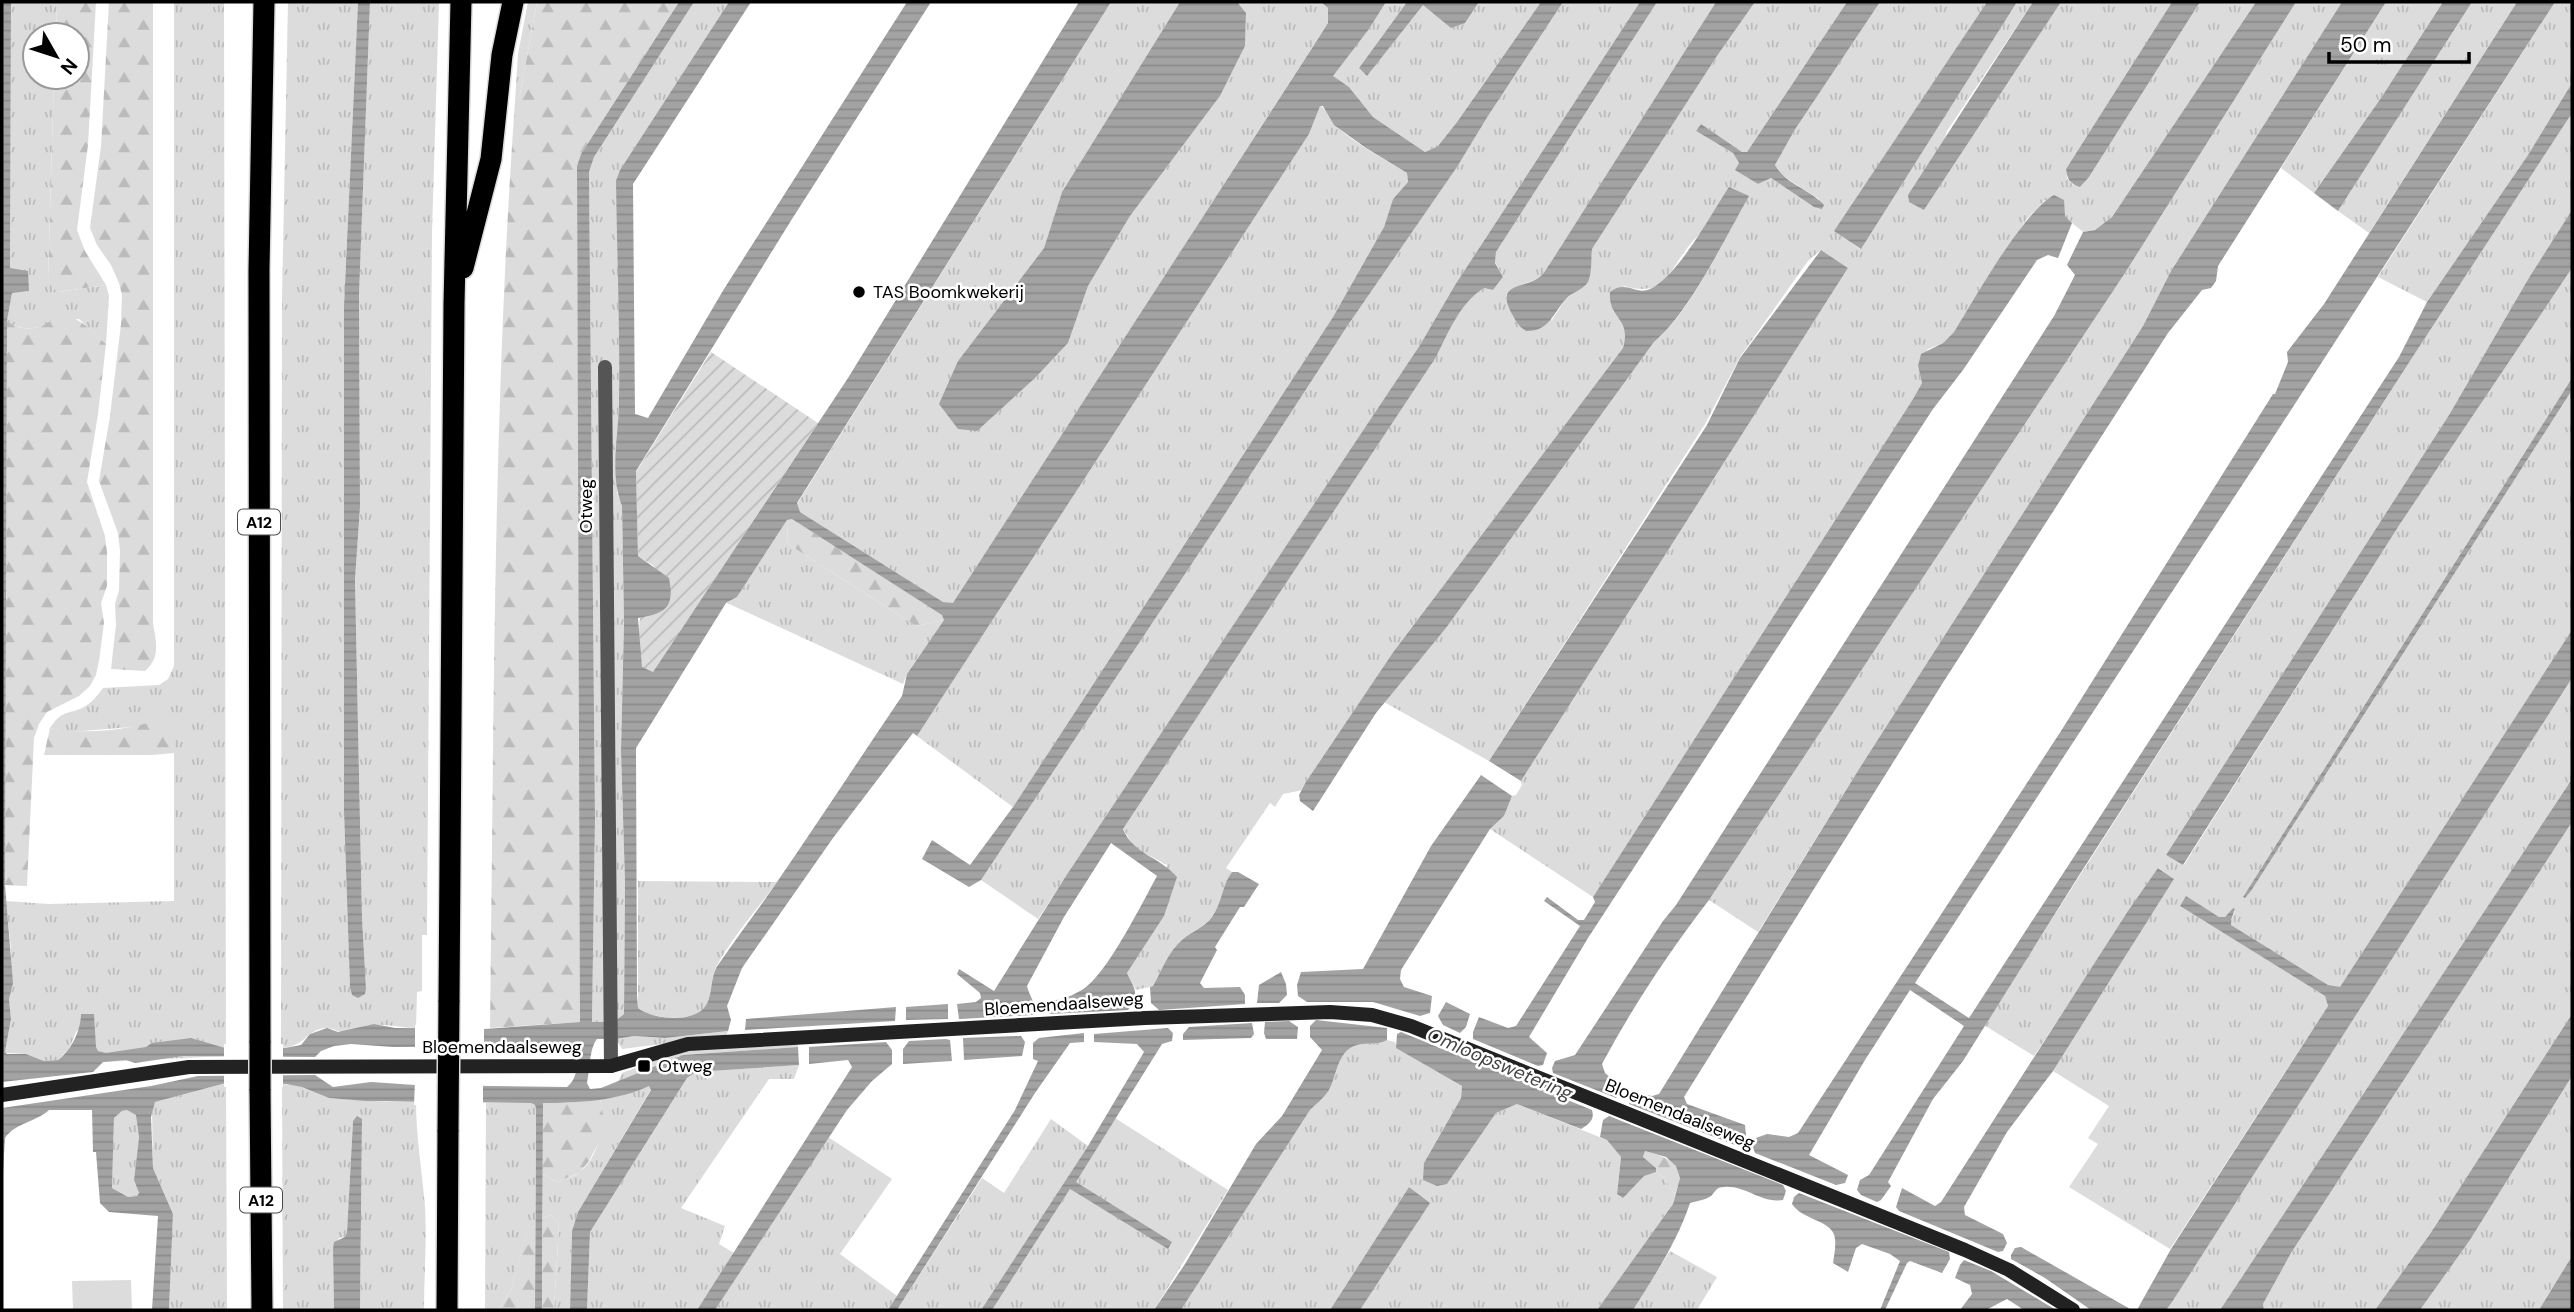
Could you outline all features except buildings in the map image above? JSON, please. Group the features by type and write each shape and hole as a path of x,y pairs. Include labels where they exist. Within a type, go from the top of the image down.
{"highway":[{"name":"A12","path":"262,1310 259,270 264,2"},
{"path":"447,1310 454,304 461,2"},
{"path":"454,304 491,159 502,55 513,2"}],"street":[{"name":"Otweg","path":"605,367 611,1066"},
{"name":"Bloemendaalseweg","path":"2,1095 189,1067 611,1066 688,1044 1145,1018 1330,1012 1372,1015 1411,1026 1965,1250 2009,1269 2073,1310"}],"green space":[{"path":"11,2 57,2 56,21 21,21 21,91 54,91 48,279 59,292 106,285 109,296 106,344 79,319 52,320 42,326 30,328 18,327 7,321 12,293 29,291 10,268"},
{"path":"57,2 96,2 88,145 77,230 85,251 106,285 59,292 53,289 48,279 54,91 91,91 91,21 56,21"},
{"path":"109,2 153,2 153,623 156,649 150,666 145,671 111,669 120,551 118,533 99,481 110,416 122,295 111,265 97,245 90,228 101,146"},
{"path":"174,2 224,2 226,1056 103,1062 95,1047 94,1014 76,1032 69,1049 58,1060 44,1061 26,1054 5,1053 11,1019 11,949 6,901 49,904 174,901 174,716 144,726 70,732 50,728 61,716 88,704 103,688 159,685 168,679 174,666"},
{"path":"288,2 358,2 344,306 344,812 352,995 366,988 362,918 355,580 360,507 359,296 370,2 439,2 432,232 427,935 422,935 422,991 417,992 416,1028 372,1025 343,1032 325,1028 290,1047 282,1048 282,299"},
{"path":"528,2 537,2 520,94 515,101 518,54"},
{"path":"537,2 679,2 581,154 577,166 581,1018 580,1022 490,1028 502,332 515,101 520,94"},
{"path":"694,2 729,2 620,170 617,493 622,506 624,622 621,751 625,882 624,1014 615,1021 592,1023 595,819 589,172 594,157"},
{"path":"1111,2 1180,2 1062,192 1044,248 958,361 1012,397 1036,377 1068,343 1088,286 1130,216 1220,96 1245,46 1246,14 1237,2 1321,2 1328,8 1328,23 953,604 943,602 800,512 797,504"},
{"path":"1386,2 1407,2 1359,68 1367,76 1423,4 1465,23 1479,2 1541,2 1457,122 1438,146 1425,152 1373,117 1349,87 1332,76 1369,29"},
{"path":"1563,2 1640,2 1455,285 1420,345 1038,919 981,880 1346,328 1457,167"},
{"path":"1657,2 1716,2 1541,277 1510,290 1506,296 1552,320 1565,300 1589,280 1592,249 1755,2 1847,2 1747,152 1742,152 1701,125 1696,131 1733,153 1739,163 1736,170 1758,184 1771,178 1814,207 1819,199 1780,174 1775,165 1794,131 1880,2 1987,2 1835,231 1860,249 2017,2 2033,2 1947,131 1924,210 2061,2 2172,2 2066,169 2067,178 2073,185 2089,177 2200,2 2256,2 2112,217 2095,230 2083,232 2045,200 2026,220 1954,332 1943,343 1928,349 1918,366 1922,383 1913,399 1593,897 1490,829 1504,816 1512,796 1516,795 1522,785 1521,781 1848,268 1821,250 1808,261 1740,357 1705,424 1489,761 1384,702 1446,628 1654,342 1681,313 1706,274 1748,196 1699,235 1659,284 1639,289 1624,286 1613,311 1624,328 1623,348 1394,651 1303,790 1283,794 1275,807 1270,803 1226,868 1232,872 1212,917 1177,945 1153,986 1136,990 1127,973 1164,916 1167,865 1135,848 1123,829 1435,357 1461,310 1484,288 1493,290 1503,277 1495,262 1496,252"},
{"path":"2296,2 2342,2 2171,271 2143,326 1859,769 1758,932 1709,900 2125,273"},
{"path":"2386,2 2443,2 2381,98 2314,193 2281,168"},
{"path":"2472,2 2517,2 2369,233 2338,211"},
{"path":"2555,2 2572,2 2572,83 2528,155 2427,302 2378,277"},
{"path":"1320,105 1345,134 1407,173 1408,182 1393,199 1384,227 1333,317 1013,807 917,736 1309,134"},
{"path":"2572,113 2572,210 2449,415 2166,855 2184,865 2400,524 2572,268 2572,378 2243,897 2251,891 2572,390 2572,630 2340,988 2328,985 2231,925 2235,911 2233,908 2225,917 2219,917 2186,897 2180,906 2325,996 2328,1006 2170,1249 2069,1187 2098,1144 2088,1138 2109,1106 2053,1071 2174,879 2159,868 2157,870 2034,1056 1984,1025"},
{"path":"56,315 78,320 106,344 87,482 105,536 107,552 107,586 101,603 104,623 96,675 90,686 79,696 47,712 39,724 34,738 27,886 5,885 7,321 20,327 33,328 46,324"},
{"path":"711,352 818,423 653,672 642,668 640,653 640,616 654,566 638,556 636,472"},
{"path":"792,519 943,615 944,620 916,626 788,544 787,520"},
{"path":"787,520 788,544 916,626 944,620 903,684 727,603 737,597"},
{"path":"2572,678 2572,779 2220,1310 2166,1310"},
{"path":"174,715 174,753 44,755 50,728 113,730"},
{"path":"2572,822 2572,1014 2430,1234 2375,1310 2264,1310 2263,1304 2291,1253"},
{"path":"638,881 777,882 722,956 714,972 707,1004 698,1013 671,1018 652,1015 638,1008"},
{"path":"728,1031 726,1036 622,1049 616,1039 634,1036 665,1038"},
{"path":"1387,1040 1395,1042 1397,1048 1462,1086 1461,1098 1424,1163 1447,1184 1496,1113 1517,1104 1607,1140 1621,1157 1617,1194 1622,1197 1644,1175 1656,1172 1665,1179 1675,1195 1673,1204 1597,1310 1360,1310 1429,1203 1409,1187 1330,1310 1181,1310 1310,1110 1329,1090 1345,1053 1354,1046"},
{"path":"797,1042 798,1047 683,1055 618,1082 622,1073 681,1051"},
{"path":"799,1065 794,1079 769,1079 681,1208 725,1226 719,1244 734,1253 697,1310 587,1310 590,1232 687,1078 696,1072"},
{"path":"2572,1076 2572,1256 2539,1310 2420,1310 2470,1240"},
{"path":"226,1083 227,1310 169,1310 173,1214 153,1168 152,1108 155,1102"},
{"path":"282,1084 301,1086 329,1098 416,1101 426,1220 424,1310 360,1310 362,1119 353,1121 347,1232 345,1237 339,1238 333,1249 334,1310 283,1310"},
{"path":"649,1086 651,1089 578,1212 572,1231 570,1310 554,1310 559,1224 551,1215 543,1218 543,1174 557,1182 577,1174 591,1159 601,1129 600,1098 618,1096"},
{"path":"600,1098 604,1121 600,1140 589,1161 579,1173 557,1182 543,1174 543,1103 569,1103"},
{"path":"486,1103 531,1103 536,1109 535,1221 529,1224 511,1290 499,1310 485,1310"},
{"path":"127,1110 137,1115 139,1137 134,1180 139,1193 138,1196 128,1197 112,1188 114,1118"},
{"path":"1115,1118 1228,1190 1154,1310 992,1310 1070,1189 1168,1248 1171,1242 1075,1182"},
{"path":"1051,1119 1088,1146 981,1310 897,1310 982,1178 1004,1193"},
{"path":"828,1137 892,1179 840,1254 897,1296 888,1310 715,1310"},
{"path":"1645,1151 1668,1159 1677,1167 1680,1178 1675,1195 1665,1179 1656,1172 1656,1168 1643,1157"},
{"path":"551,1215 559,1224 554,1310 542,1310 543,1218"},
{"path":"535,1221 535,1310 499,1310 511,1290 529,1223"},
{"path":"1670,1251 1717,1277 1697,1310 1633,1310"},
{"path":"131,1280 132,1310 73,1310 72,1281"}],"shaded area":[{"path":"2,2 11,2 10,268 28,271 29,291 12,293 7,321 5,885 13,983 9,999 11,1019 5,1052 26,1054 44,1061 58,1060 71,1046 81,1014 94,1014 96,1047 98,1051 106,1053 191,1038 225,1048 285,1048 301,1045 310,1034 327,1028 338,1032 374,1024 395,1028 485,1029 580,1022 577,166 581,154 679,2 694,2 594,157 589,172 595,819 592,1022 604,1022 605,1039 597,1039 594,1043 587,1083 590,1089 601,1088 683,1055 798,1047 799,1065 696,1072 687,1078 590,1232 587,1310 570,1310 572,1231 578,1212 651,1090 649,1086 611,1098 543,1103 542,1310 535,1310 536,1109 531,1103 365,1101 329,1098 302,1087 286,1084 226,1083 155,1102 151,1117 153,1168 173,1214 169,1310 152,1310 158,1216 109,1212 100,1203 96,1152 93,1152 92,1110 49,1110 9,1133 5,1138 2,1189 2,1108 151,1086 198,1076 315,1075 333,1087 371,1082 567,1087 576,1070 576,1049 567,1046 393,1047 351,1044 334,1046 321,1051 315,1057 183,1056 135,1063 126,1060 103,1062 93,1072 2,1082","holes":["127,1110 136,1115 139,1137 134,1180 139,1193 137,1196 128,1197 112,1188 114,1118"]},
{"path":"358,2 370,2 359,296 360,507 355,580 362,918 366,988 365,994 358,998 352,995 350,988 344,812 344,306"},
{"path":"729,2 751,2 633,184 635,414 648,418 724,289 907,2 931,2 792,219 636,471 638,556 669,578 670,588 666,608 638,618 642,667 653,672 848,378 1079,2 1111,2 797,503 800,512 943,602 953,603 1328,23 1328,8 1321,2 1386,2 1333,76 1349,87 1373,117 1425,152 1438,146 1457,122 1541,2 1563,2 1457,167 1346,328 981,880 969,887 922,859 932,840 970,865 1013,807 1333,317 1384,227 1393,199 1408,182 1407,173 1334,125 1323,106 1320,106 1309,134 917,736 913,733 833,838 742,968 727,1006 731,1020 728,1031 665,1038 634,1036 616,1039 615,1021 624,1014 625,882 621,751 624,622 622,506 615,467 619,413 616,181 620,170","holes":["792,519 942,615 944,620 907,674 902,696 718,965 713,975 709,999 703,1009 689,1016 670,1018 652,1015 638,1008 636,748 726,603 737,597 787,520"]},
{"path":"1180,2 1237,2 1246,13 1245,46 1220,96 1130,216 1088,286 1068,343 1036,377 977,431 958,429 939,404 958,361 1044,248 1062,192"},
{"path":"1407,2 1479,2 1465,23 1451,28 1423,5 1367,76 1359,68"},
{"path":"1640,2 1657,2 1496,252 1495,263 1503,277 1493,290 1484,288 1461,310 1436,357 1123,829 1133,844 1177,877 1164,916 1127,973 1135,992 1128,1010 1049,1014 1046,1002 1077,993 1095,978 1124,935 1157,876 1111,843 1064,917 1027,986 1036,1012 1032,1015 959,1019 957,1004 976,1002 981,998 980,993 957,974 959,969 994,991 1066,876 1420,345 1455,285"},
{"path":"1716,2 1755,2 1592,249 1588,282 1566,299 1545,325 1526,331 1518,323 1507,303 1509,291 1544,273"},
{"path":"1847,2 1880,2 1794,131 1775,165 1785,177 1818,199 1824,205 1822,209 1814,207 1771,178 1758,184 1735,170 1739,163 1733,153 1696,131 1701,124 1742,152 1747,152"},
{"path":"1987,2 2017,2 1861,249 1834,231"},
{"path":"2033,2 2061,2 1924,210 1909,202 1908,195"},
{"path":"2172,2 2200,2 2089,177 2080,187 2071,183 2066,169"},
{"path":"2256,2 2296,2 2125,273 1709,900 1639,1000 1602,1064 1605,1073 1624,1089 1616,1098 1553,1073 1555,1061 1575,1055 1676,905 2054,316 2075,275 2067,265 2083,232 2095,230 2112,217"},
{"path":"2342,2 2386,2 2218,266 2216,281 2211,288 2202,290 2168,333 1944,681 1684,1097 1687,1104 1745,1125 1743,1143 1735,1145 1629,1104 1632,1092 1652,1096 1659,1094 1859,769 2143,326 2171,271"},
{"path":"2443,2 2472,2 2338,211 2314,193 2381,98"},
{"path":"2517,2 2555,2 1915,983 1969,1018 2399,357 2427,302 2528,155 2572,83 2572,113 2078,877 1963,1061 1933,1099 1888,1182 1891,1186 1877,1202 1861,1195 1857,1190 1860,1180 1869,1175 1964,1026 1910,990 1809,1155 1848,1175 1845,1183 1836,1185 1755,1153 1753,1147 1756,1138 1767,1134 1789,1137 1798,1133 2061,731 2275,394 2288,362 2287,352 2324,304"},
{"path":"1729,187 1749,196 1694,294 1654,342 1446,628 1376,713 1313,811 1300,801 1299,795 1306,782 1394,651 1623,348 1624,330 1612,308 1610,292 1621,287 1646,290 1663,280 1684,257"},
{"path":"2054,195 2064,200 2065,216 2072,223 2058,258 2048,255 2037,260 1963,370 1933,409 1588,938 1529,1037 1547,1053 1543,1065 1538,1066 1473,1039 1479,1017 1508,1028 1516,1026 1580,926 1544,901 1547,897 1578,920 1584,920 1595,902 1593,897 1913,399 1922,383 1918,366 1921,354 1943,343 1954,332 2014,237 2041,205"},
{"path":"2572,210 2572,268 2400,524 2183,865 2166,855 2449,415"},
{"path":"1821,250 1848,268 1521,781 1489,761 1707,425 1740,358"},
{"path":"2572,378 2572,390 2251,891 2243,897"},
{"path":"2572,630 2572,678 2172,1302 2166,1310 2137,1310 2171,1249 2328,1006 2325,996 2180,906 2186,896 2219,917 2225,917 2235,909 2231,925 2328,985 2340,987"},
{"path":"1481,775 1512,796 1504,816 1490,829 1401,970 1400,979 1404,987 1432,996 1430,1013 1420,1016 1373,1002 1307,1002 1298,996 1297,985 1301,972 1363,969 1431,846"},
{"path":"2572,779 2572,822 2291,1253 2263,1304 2264,1310 2220,1310"},
{"path":"2158,868 2174,879 2053,1071 2007,1132 1964,1207 1965,1215 2003,1234 2007,1243 2003,1251 1998,1252 1899,1211 1896,1207 1902,1188 1935,1206 1941,1202"},
{"path":"1232,872 1238,872 1259,884 1244,907 1240,907 1215,947 1217,950 1200,983 1204,988 1240,987 1245,995 1245,1004 1159,1010 1151,1003 1150,987 1177,945 1212,917"},
{"path":"1281,972 1287,995 1279,1003 1257,1003 1259,985"},
{"path":"1446,1002 1470,1014 1466,1027 1460,1033 1443,1025 1438,1016"},
{"path":"948,1004 948,1019 906,1020 906,1007"},
{"path":"896,1007 895,1021 745,1030 746,1019"},
{"path":"2572,1014 2572,1076 2470,1240 2420,1310 2375,1310 2430,1234"},
{"path":"1316,1020 1387,1028 1387,1040 1354,1046 1345,1053 1329,1090 1310,1110 1181,1310 1154,1310 1185,1264 1256,1144 1282,1116 1322,1050 1310,1037 1310,1026"},
{"path":"1289,1021 1298,1027 1297,1039 1266,1039 1265,1022"},
{"path":"1252,1023 1254,1034 1251,1038 1183,1040 1183,1034 1189,1027"},
{"path":"1168,1028 1173,1033 1172,1041 1162,1044 1076,1182 1172,1242 1168,1249 1070,1189 992,1310 981,1310 1088,1146 1144,1052 1137,1044 1094,1042 1094,1034"},
{"path":"1401,1032 1592,1110 1592,1119 1581,1129 1517,1104 1496,1113 1447,1184 1437,1186 1423,1180 1424,1163 1461,1098 1462,1086 1396,1048 1397,1034"},
{"path":"1084,1033 1084,1042 1070,1043 1035,1093 897,1310 888,1310 1015,1110 1038,1061 1033,1059 1033,1043 1039,1038"},
{"path":"1021,1036 1025,1042 1022,1056 964,1060 963,1038"},
{"path":"950,1040 952,1061 903,1064 903,1049 909,1041"},
{"path":"886,1042 892,1050 892,1064 872,1081 847,1110 715,1310 697,1310 852,1067 848,1060 809,1064 809,1047"},
{"path":"357,1116 362,1119 360,1310 334,1310 333,1249 334,1242 345,1237 347,1232 353,1121"},
{"path":"1609,1116 1783,1185 1786,1191 1783,1200 1775,1201 1732,1187 1721,1187 1709,1197 1690,1203 1672,1245 1633,1310 1597,1310 1673,1204 1680,1178 1676,1166 1666,1157 1645,1151 1643,1157 1656,1168 1656,1172 1644,1176 1623,1198 1617,1194 1621,1157 1607,1140 1600,1137 1603,1120"},
{"path":"1409,1187 1430,1203 1360,1310 1330,1310"},
{"path":"1799,1193 1949,1252 1950,1259 1942,1273 1910,1261 1907,1263 1885,1310 1880,1310 1900,1261 1890,1254 1862,1244 1856,1248 1848,1272 1833,1263 1833,1233 1824,1224 1797,1210 1792,1204"},
{"path":"2021,1247 2132,1310 2091,1310 2045,1278 2011,1259 2015,1248"},
{"path":"2572,1256 2572,1310 2539,1310"},
{"path":"1964,1260 1991,1271 2056,1310 2024,1310 2007,1299 1986,1310 1960,1310 1972,1294 1970,1285 1955,1278"}],"pier":[{"path":"415,1025 484,1025 484,1051 415,1051"},
{"path":"224,1044 283,1044 283,1061 224,1061"},
{"path":"283,1072 283,1087 224,1087 224,1073"},
{"path":"415,1081 483,1081 483,1105 414,1105"}],"place":[{"name":"TAS Boomkwekerij","path":"859,292"},
{"name":"Otweg","path":"644,1066"}],"water label":[{"name":"Omloopswetering","path":"1500,1064"}]}
